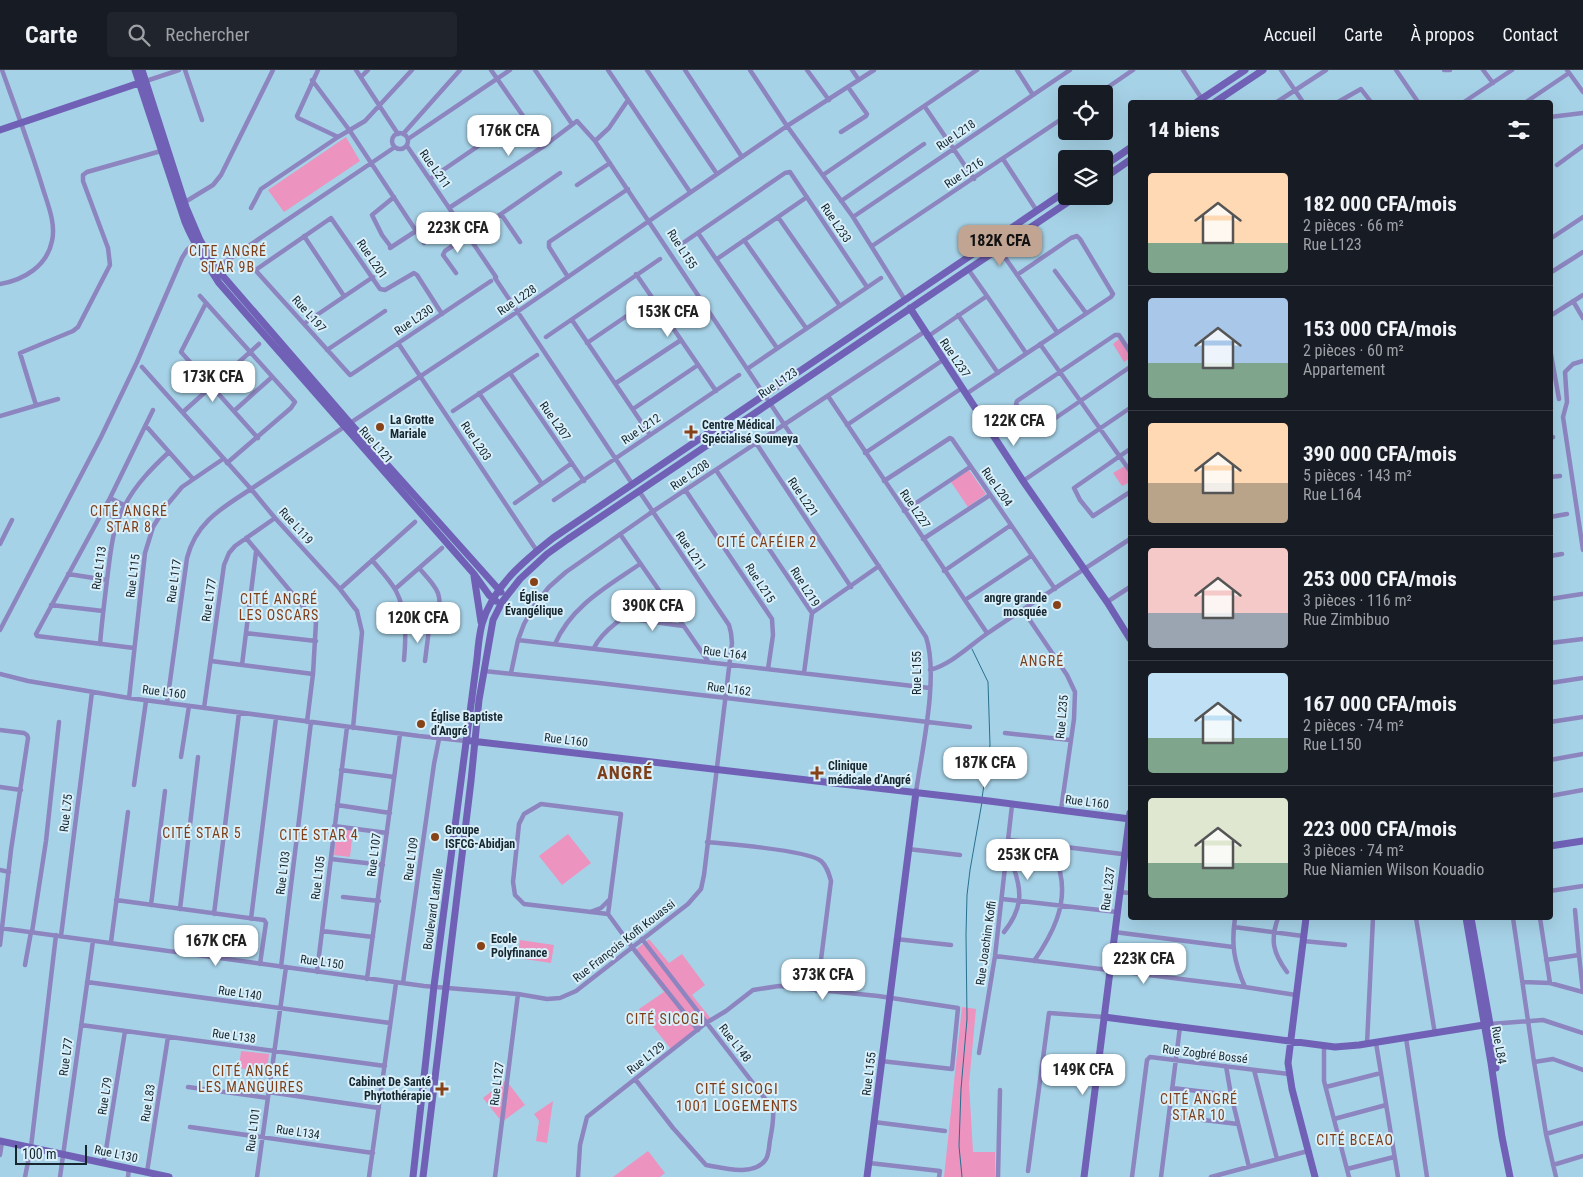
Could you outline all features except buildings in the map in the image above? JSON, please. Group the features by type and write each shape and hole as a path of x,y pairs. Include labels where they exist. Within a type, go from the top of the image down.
{"main road":[{"path":"135,70 143,82"},
{"path":"142,70 143,82 184,202 200,240 216,268 348,425 500,588 502,602 493,599"},
{"path":"1202,100 1245,70"},
{"path":"1218,100 1263,70"},
{"path":"0,130 143,82"},
{"name":"Rue L121","path":"143,82 161,151 184,222 194,244 219,283 348,425 493,599"},
{"path":"1113,160 1128,149"},
{"path":"1113,172 1128,161"},
{"name":"Rue L123","path":"500,588 518,568 553,538 1058,197"},
{"name":"Rue L123","path":"502,602 520,579 547,554 1064,205"},
{"name":"Rue L237","path":"910,308 1023,481 1107,602 1128,636"},
{"path":"474,574 482,624"},
{"name":"Boulevard Latrille","path":"413,1177 434,986 482,624 500,588"},
{"name":"Boulevard Latrille","path":"423,1177 479,700 493,620 502,602"},
{"name":"Rue L160","path":"466,741 1128,817"},
{"name":"Rue L155","path":"867,1177 916,792"},
{"path":"1553,846 1583,841"},
{"name":"Rue L237","path":"1084,1177 1119,892 1128,842"},
{"path":"1306,920 1290,1042 1289,1074 1315,1177"},
{"name":"Rue L84","path":"1466,920 1514,1177"},
{"name":"Rue L84","path":"1472,920 1502,1137 1510,1177"},
{"path":"1104,1017 1290,1042 1350,1047 1487,1025"},
{"name":"Rue L130","path":"1,1142 169,1177"}],"street":[{"path":"0,284 22,278 33,272 48,253 53,232 50,214 2,70"},
{"path":"143,82 179,70"},
{"path":"185,70 202,120"},
{"path":"184,202 213,185 221,175 273,70"},
{"path":"318,70 297,116 338,137"},
{"path":"356,70 400,134 408,139"},
{"path":"361,77 368,70"},
{"path":"251,208 261,189 365,121 412,70"},
{"path":"395,147 392,140 400,134 460,70"},
{"path":"491,70 544,146"},
{"path":"395,147 402,149 407,146 408,139 510,70"},
{"path":"450,208 544,146 572,124 535,70"},
{"path":"608,70 690,192"},
{"path":"647,70 717,174"},
{"path":"685,70 742,157"},
{"path":"750,70 872,246 905,300"},
{"path":"807,70 829,100"},
{"path":"852,70 859,80"},
{"name":"Rue L228","path":"251,489 517,312 789,125 874,70"},
{"path":"823,175 977,70"},
{"path":"1017,70 1033,95"},
{"name":"Rue L218","path":"852,217 1070,70"},
{"path":"1122,70 1126,75"},
{"path":"1111,85 1133,70"},
{"path":"1183,70 1200,100"},
{"path":"1281,70 1302,100"},
{"path":"1280,100 1326,70"},
{"path":"1396,70 1417,100"},
{"path":"1444,70 1450,70"},
{"path":"1484,70 1492,83"},
{"path":"1467,100 1512,70"},
{"path":"1529,100 1568,71 1583,92"},
{"path":"312,80 350,131 424,243"},
{"path":"841,132 867,114 848,87"},
{"path":"1342,100 1361,89 1369,100"},
{"path":"595,141 609,128 628,100"},
{"path":"925,107 974,179"},
{"path":"1553,117 1583,113"},
{"path":"430,178 522,116"},
{"name":"Rue L155","path":"572,124 577,121 595,141 926,637 930,650 930,688 916,792"},
{"name":"Rue L216","path":"872,246 1058,121"},
{"path":"841,201 924,144"},
{"name":"Rue L211","path":"407,146 633,485"},
{"path":"1557,165 1583,146"},
{"path":"216,268 395,147"},
{"path":"36,405 20,353 73,331 78,327 110,265 108,248 83,181 83,175 161,151"},
{"path":"1003,159 1037,211"},
{"path":"577,185 610,163"},
{"name":"Rue L233","path":"698,232 790,172 867,287"},
{"path":"456,273 443,253 560,173"},
{"path":"568,277 548,248 549,242 628,189"},
{"path":"394,197 372,215 390,248 416,230"},
{"path":"717,259 807,198"},
{"path":"501,214 520,242"},
{"path":"778,217 840,306"},
{"path":"1553,237 1583,217"},
{"name":"Rue L201","path":"304,236 329,219 333,219 382,291 414,273 442,314"},
{"path":"683,243 698,232 777,348"},
{"path":"304,236 344,296"},
{"name":"Rue L197","path":"304,236 258,267 257,272 305,323 348,374"},
{"path":"865,453 964,391 998,373 1113,294 1077,236 1071,238 1017,275"},
{"path":"744,240 806,328"},
{"path":"0,630 109,420 137,362 182,258 194,244"},
{"path":"999,248 1058,332"},
{"path":"1553,272 1583,252"},
{"path":"546,337 660,259"},
{"path":"968,268 1026,354"},
{"path":"1055,271 1086,313"},
{"path":"636,274 716,391"},
{"path":"305,323 373,277"},
{"path":"747,369 881,278"},
{"name":"Rue L230","path":"348,374 352,374 494,279"},
{"path":"1553,314 1583,295"},
{"path":"200,296 272,377 234,411"},
{"name":"Rue L208","path":"511,673 518,640 534,606 549,587 587,556 784,424 987,296"},
{"path":"588,342 653,298"},
{"path":"1574,301 1583,318"},
{"path":"206,302 181,352 258,438"},
{"path":"328,350 385,311"},
{"path":"958,315 998,373"},
{"path":"572,320 650,435"},
{"path":"1128,349 1119,335 1115,335 1016,404 1036,431 1128,368"},
{"path":"616,384 681,340"},
{"name":"Rue L203","path":"398,343 537,551"},
{"path":"183,412 258,344"},
{"path":"1040,344 1128,468"},
{"path":"453,411 537,355"},
{"path":"847,425 943,360"},
{"path":"1583,361 1569,367 1565,372 1567,402 1563,417 1583,550"},
{"path":"1553,365 1559,399"},
{"path":"633,409 698,366"},
{"name":"Rue L119","path":"142,367 251,489 274,518 340,589 357,611 362,632 353,728"},
{"name":"Rue L207","path":"510,373 584,480"},
{"name":"Rue L212","path":"554,500 739,375"},
{"name":"Rue L115","path":"128,698 145,553 158,518 182,487 258,438 291,408 295,402 272,377"},
{"path":"1553,387 1557,386"},
{"path":"479,393 542,484"},
{"name":"Rue L227","path":"828,396 987,633"},
{"path":"0,416 58,399"},
{"path":"1023,481 1128,409"},
{"path":"134,648 37,636 36,634 110,498 153,410"},
{"path":"146,426 193,479"},
{"name":"Rue L204","path":"884,481 952,438 1055,589"},
{"name":"Rue L221","path":"756,444 851,587"},
{"path":"1128,450 1074,486 1074,489 1093,516 1128,493"},
{"name":"Rue L113","path":"100,644 107,580 118,519 124,506 150,470 169,452"},
{"path":"514,503 572,464"},
{"path":"904,511 970,467"},
{"name":"Rue L219","path":"716,470 812,613 804,674"},
{"path":"1553,477 1560,476"},
{"name":"Rue L117","path":"167,703 186,558 190,547 194,537 209,519 251,489"},
{"name":"Rue L215","path":"686,491 772,619 773,635 768,669"},
{"name":"Rue L211","path":"639,492 731,632 730,664 716,770"},
{"path":"923,539 990,495"},
{"path":"110,498 124,506"},
{"path":"103,511 118,519"},
{"path":"1577,514 1583,513"},
{"path":"1553,516 1567,514"},
{"name":"Rue L177","path":"204,708 224,565 228,553 274,518"},
{"path":"0,544 12,520"},
{"path":"340,589 416,522"},
{"path":"944,570 1011,525"},
{"path":"620,534 708,661"},
{"name":"Rue L103","path":"246,538 317,626 309,722 281,966"},
{"path":"930,670 963,652 987,633 1128,540"},
{"path":"395,589 442,548"},
{"path":"242,665 256,552"},
{"path":"1553,556 1562,554"},
{"path":"964,600 1031,556"},
{"path":"372,560 395,589 402,608 405,627 404,660"},
{"path":"555,644 560,631 571,616 586,602 640,564"},
{"path":"812,613 879,566"},
{"path":"405,627 434,629 438,626 440,595 419,568"},
{"path":"68,574 107,580"},
{"path":"1107,602 1128,588"},
{"path":"594,648 598,639 608,630 661,593"},
{"path":"1553,599 1582,594"},
{"path":"51,604 103,611"},
{"name":"Rue L235","path":"1023,610 1073,686 1075,700 1060,810"},
{"path":"625,618 684,626"},
{"path":"425,661 429,629"},
{"path":"246,633 316,641"},
{"path":"1553,643 1583,639"},
{"name":"Rue L164","path":"518,640 930,688"},
{"path":"211,661 313,674"},
{"name":"Rue L162","path":"484,671 970,727"},
{"name":"Rue L160","path":"0,674 28,681 146,701 466,741"},
{"path":"1553,683 1583,678"},
{"name":"Rue L75","path":"25,1177 92,692"},
{"path":"134,785 146,701"},
{"path":"181,757 189,706"},
{"path":"214,914 239,713"},
{"path":"1553,722 1583,717"},
{"path":"251,919 276,718"},
{"path":"25,966 46,841 59,722"},
{"name":"Rue L105","path":"316,972 347,727"},
{"path":"0,730 27,735 0,945"},
{"path":"1005,733 1070,740"},
{"name":"Rue L107","path":"367,979 400,734"},
{"name":"Rue L109","path":"403,983 432,772 439,739"},
{"path":"1553,759 1583,754"},
{"path":"180,909 198,757"},
{"path":"341,770 394,777"},
{"name":"Rue François Koffi Kouassi","path":"434,986 518,994 547,999 560,998 576,991 688,904 701,889 716,770"},
{"path":"0,788 21,790"},
{"path":"1553,795 1583,790"},
{"path":"151,905 165,791"},
{"path":"608,914 524,904 515,895 513,882 515,854 519,824 524,814 541,804 621,814 608,914 698,1030"},
{"name":"Rue Joachim Koffi","path":"979,1053 995,956 1012,805"},
{"path":"337,806 390,813"},
{"path":"111,942 128,812"},
{"path":"334,826 387,833"},
{"path":"1009,840 1127,855"},
{"path":"707,842 806,854 822,861 830,881 816,991"},
{"path":"1034,961 1050,936 1060,905 1061,878 1050,846"},
{"path":"908,849 960,855"},
{"path":"331,859 382,865"},
{"path":"1004,932 1014,919 1019,901 1018,881 1012,866"},
{"path":"0,870 9,872"},
{"path":"1553,891 1583,886"},
{"path":"1119,892 1128,893"},
{"path":"344,897 379,901"},
{"path":"590,912 601,908 610,898"},
{"path":"1002,899 1117,912"},
{"path":"116,900 264,920 266,923 260,964"},
{"path":"1522,982 1550,983 1583,992 1575,910"},
{"path":"1235,920 1233,948 1237,969 1245,988"},
{"path":"1277,920 1273,940 1277,958 1287,972"},
{"path":"1367,1044 1373,920"},
{"path":"1416,920 1435,1034"},
{"path":"1513,920 1534,1062 1546,1134 1556,1177"},
{"path":"1540,920 1550,983"},
{"path":"1234,927 1274,931 1345,945"},
{"name":"Rue L150","path":"1,928 396,983 434,986"},
{"path":"322,931 373,937"},
{"path":"1114,932 1233,948"},
{"path":"896,939 951,945"},
{"path":"642,940 706,1023"},
{"name":"Rue L77","path":"60,1177 93,941"},
{"path":"1546,960 1579,955"},
{"path":"995,956 1296,995"},
{"name":"Rue L101","path":"257,1176 286,967"},
{"name":"Rue L140","path":"87,982 390,1023"},
{"path":"369,1177 396,983"},
{"name":"Rue L129","path":"578,1177 580,1146 586,1118 706,1023 726,1011 746,994 759,988 779,986 889,998 958,1008 952,1070 881,1061"},
{"name":"Rue L127","path":"495,1177 518,994"},
{"path":"1028,1171 1049,1013 1104,1017"},
{"path":"1487,1025 1528,1020 1547,1021 1583,1033"},
{"name":"Rue L148","path":"635,1079 673,1128 706,1165 744,1170 761,1166 769,1148 774,1117 773,1109 706,1023"},
{"name":"Rue L138","path":"81,1025 385,1066"},
{"path":"1161,1177 1180,1027"},
{"name":"Rue L79","path":"103,1163 125,1031"},
{"name":"Rue L83","path":"147,1172 168,1037"},
{"path":"1406,1038 1427,1177"},
{"path":"1376,1043 1398,1177"},
{"path":"1324,1046 1324,1081 1349,1177"},
{"name":"Rue Zogbré Bossé","path":"1132,1177 1147,1060 1152,1057 1289,1074"},
{"path":"1534,1062 1553,1059 1583,1070"},
{"path":"1226,1066 1231,1095 1249,1167"},
{"path":"1254,1070 1277,1160"},
{"path":"1326,1087 1381,1073"},
{"path":"188,1087 268,1098"},
{"path":"1172,1088 1231,1095"},
{"path":"998,1177 1000,1090"},
{"path":"268,1092 379,1108"},
{"path":"1334,1119 1386,1105"},
{"path":"1168,1116 1238,1124"},
{"path":"874,1122 945,1131"},
{"path":"1546,1134 1583,1123"},
{"name":"Rue L134","path":"190,1127 372,1153"},
{"path":"0,1155 1,1142"},
{"path":"1211,1177 1308,1151"},
{"path":"1554,1165 1583,1156"},
{"path":"1347,1169 1394,1157"},
{"path":"869,1162 940,1171 939,1177"},
{"path":"128,1177 129,1168"}],"shaded area":[{"path":"346,137 360,161 284,212 268,190"},
{"path":"1119,339 1128,352 1128,359 1124,362 1113,344"},
{"path":"1125,466 1128,470 1128,483 1122,486 1113,473"},
{"path":"969,470 986,494 968,507 951,482"},
{"path":"337,828 353,830 350,857 334,855"},
{"path":"568,834 591,863 562,885 539,856"},
{"path":"649,939 669,963 682,954 705,985 692,995 712,1020 671,1049 639,1009 664,992 633,952"},
{"path":"520,940 554,945 551,963 517,958"},
{"path":"962,1007 976,1009 969,1084 973,1152 995,1152 995,1177 944,1177"},
{"path":"241,1051 269,1054 267,1072 239,1068"},
{"path":"506,1080 525,1105 502,1122 483,1098"},
{"path":"553,1101 547,1143 536,1141 539,1121 534,1114"},
{"path":"648,1151 665,1173 660,1177 613,1177"}],"waterway":[{"path":"972,649 988,682 990,745 982,798"},
{"path":"962,1177 959,1146 961,1089 967,1019 967,895 982,802"}],"place":[{"name":"La Grotte Mariale","path":"380,427"},
{"name":"Centre Médical Spécialisé Soumeya","path":"691,432"},
{"name":"Église Évangélique","path":"534,582"},
{"name":"angre grande mosquée","path":"1057,605"},
{"name":"Église Baptiste d’Angré","path":"421,724"},
{"name":"Clinique médicale d’Angré","path":"817,773"},
{"name":"Groupe ISFCG-Abidjan","path":"435,837"},
{"name":"Ecole Polyfinance","path":"481,946"},
{"name":"Cabinet De Santé Phytothérapie","path":"442,1089"}],"district":[{"name":"CITE ANGRÉ STAR 9B","path":"228,260"},
{"name":"CITÉ ANGRÉ STAR 8","path":"129,520"},
{"name":"CITÉ CAFÉIER 2","path":"767,542"},
{"name":"CITÉ ANGRÉ LES OSCARS","path":"279,608"},
{"name":"ANGRÉ","path":"1042,661"},
{"name":"ANGRÉ","path":"625,772"},
{"name":"CITÉ STAR 5","path":"202,833"},
{"name":"CITÉ STAR 4","path":"319,835"},
{"name":"CITÉ SICOGI","path":"665,1019"},
{"name":"CITÉ ANGRÉ LES MANGUIRES","path":"251,1080"},
{"name":"CITÉ SICOGI 1001 LOGEMENTS","path":"737,1098"},
{"name":"CITÉ ANGRÉ STAR 10","path":"1199,1108"},
{"name":"CITÉ BCEAO","path":"1355,1140"}]}
